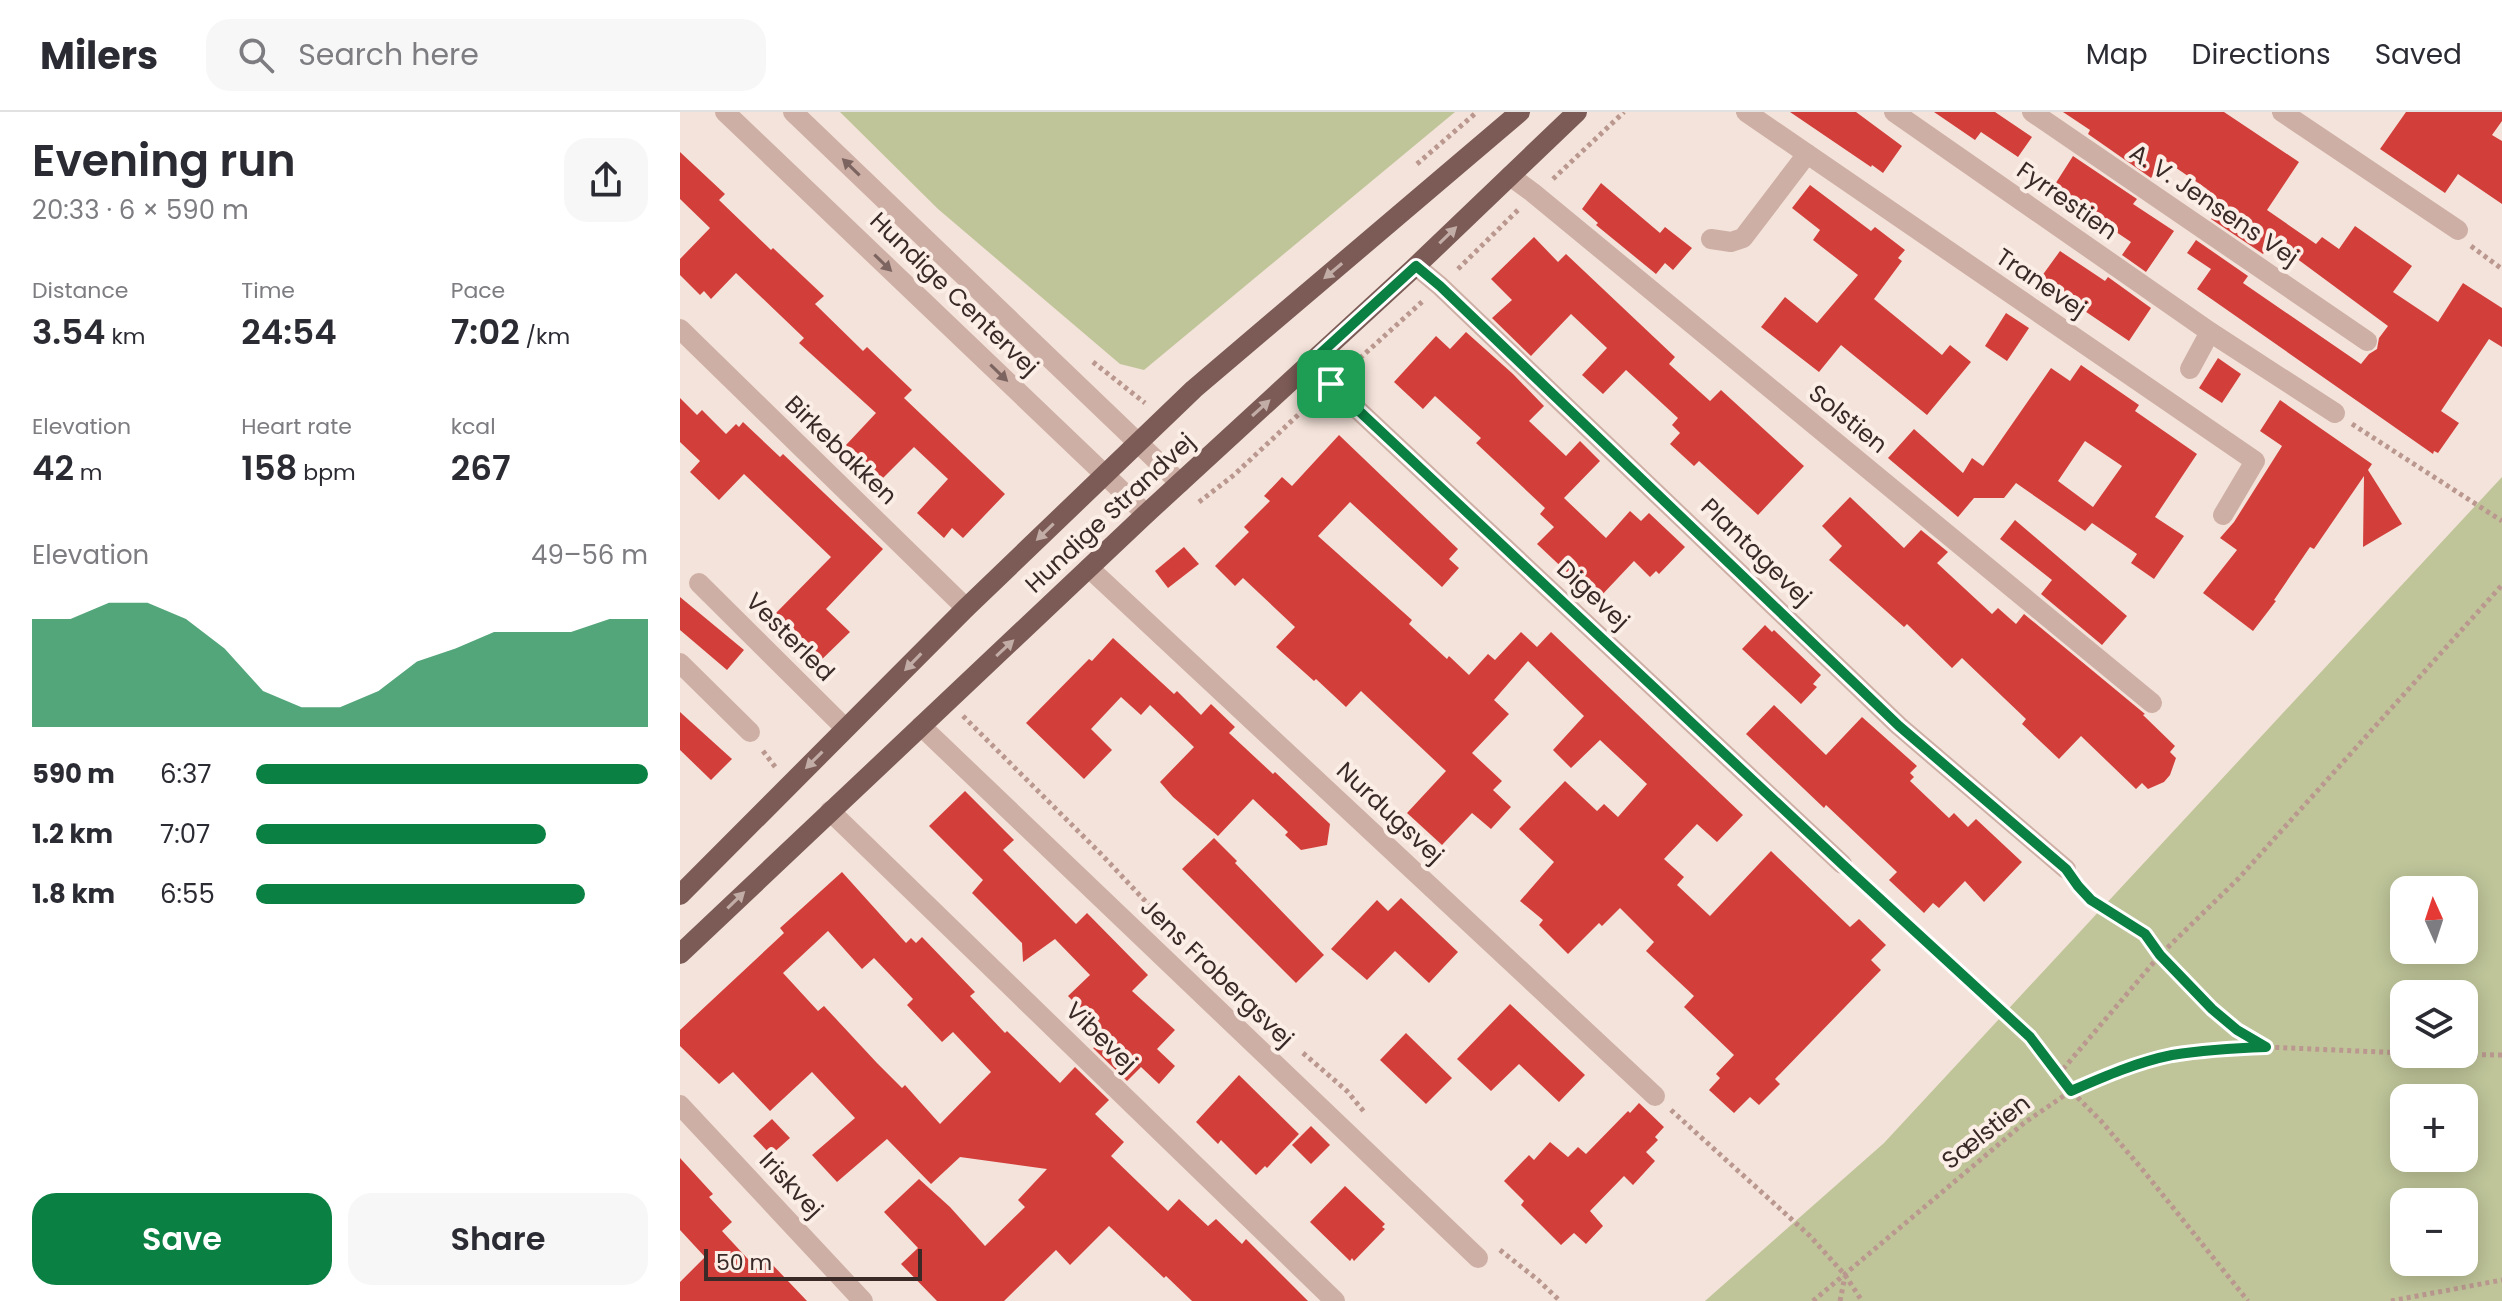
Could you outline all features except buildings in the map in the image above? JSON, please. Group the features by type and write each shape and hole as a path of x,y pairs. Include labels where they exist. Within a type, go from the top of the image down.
{"main road":[{"name":"Hundige Strandvej","path":"680,895 966,608 1194,389 1520,112"},
{"name":"Hundige Strandvej","path":"680,954 1577,112"}],"street":[{"name":"Hundige Centervej","path":"725,112 1146,514"},
{"name":"Hundige Centervej","path":"793,112 1180,483"},
{"name":"Tranevej","path":"1746,112 2255,461 2223,515"},
{"name":"Fyrrestien","path":"1894,112 2210,332 2335,413"},
{"name":"A. V. Jensens Vej","path":"2032,112 2367,341"},
{"path":"2282,112 2458,230"},
{"path":"1711,239 1731,242 1743,238 1807,154"},
{"name":"Solstien","path":"1510,176 2152,703"},
{"name":"Plantagevej","path":"1416,266 1899,726 2066,869"},
{"name":"Birkebakken","path":"680,329 966,608"},
{"path":"2190,369 2210,332"},
{"name":"Digevej","path":"1309,364 1842,864"},
{"name":"Nurdugsvej","path":"1089,568 1655,1096"},
{"name":"Vesterled","path":"699,583 845,728"},
{"path":"680,663 750,732"},
{"name":"Jens Frobergsvej","path":"921,726 1478,1258"},
{"name":"Vibevej","path":"830,811 1335,1301"},
{"name":"Iriskvej","path":"680,1105 863,1301"}],"path":[{"path":"1225,482 1511,220 1532,192 1559,175 1624,112"},
{"path":"2458,230 2475,250 2502,269"},
{"path":"2335,413 2502,521"},
{"path":"2058,1075 2160,955 2239,878 2502,585"},
{"path":"750,732 789,785"},
{"path":"1842,864 2030,1037 2071,1091 2142,1169 2248,1301"},
{"path":"2066,869 2091,900 2145,934 2160,955 2229,1023 2266,1047"},
{"name":"Sælstien","path":"1813,1301 2024,1123 2071,1091 2117,1071 2170,1056 2216,1049 2266,1047 2390,1052"},
{"path":"2478,1055 2502,1055"},
{"path":"1655,1096 1810,1236 1845,1275 1862,1301"},
{"path":"1840,1301 1845,1275"},
{"path":"2391,1301 2502,1280"}],"green space":[{"path":"840,112 1455,112 1144,370 1120,364 938,209"},
{"path":"2502,477 2502,1301 1705,1301 1884,1143"}],"route":[{"path":"1416,266 1899,726 2066,869 2091,900 2145,934 2160,955 2212,1009 2237,1030 2266,1047 2216,1049 2170,1056 2117,1071 2071,1091 2030,1037 1331,384 1309,364 1416,266"}]}
